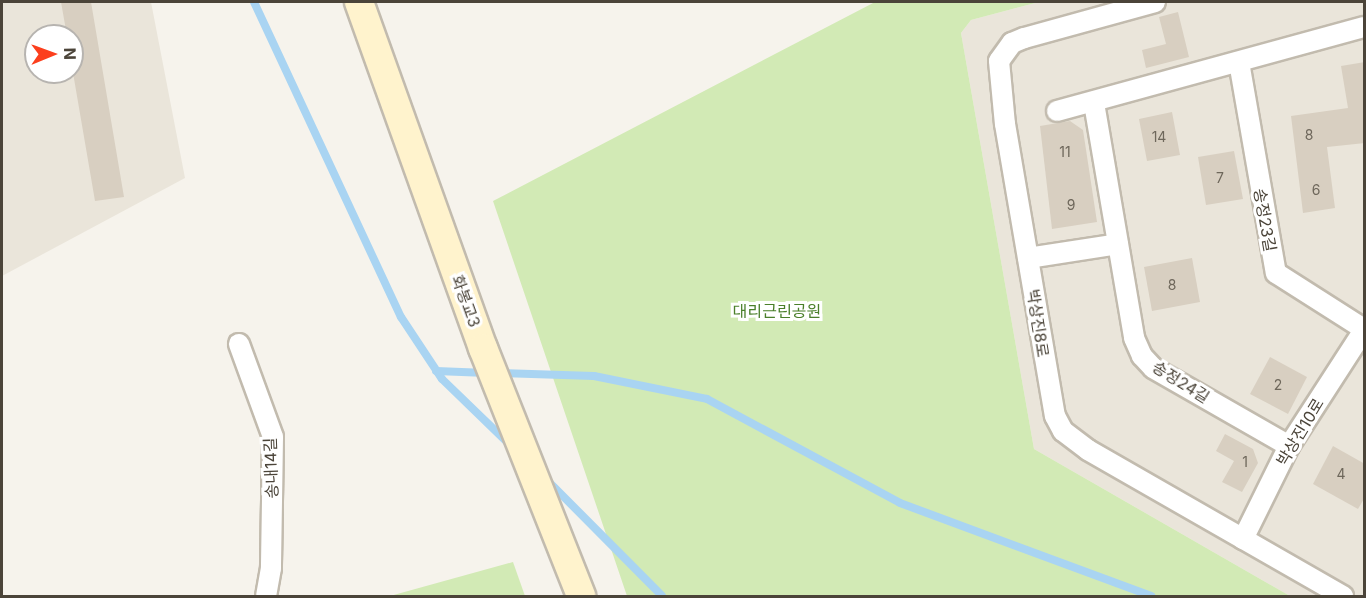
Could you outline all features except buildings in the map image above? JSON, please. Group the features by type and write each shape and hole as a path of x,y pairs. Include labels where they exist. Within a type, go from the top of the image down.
{"main road":[{"name":"화봉교3","path":"359,2 483,348 581,597"}],"street":[{"name":"박상진8로","path":"1155,2 1024,38 1012,43 999,61 997,72 1050,398 1063,431 1088,450 1342,597"},
{"path":"1057,111 1365,27"},
{"name":"송정23길","path":"1239,62 1276,273 1365,329"},
{"name":"송정24길","path":"1094,102 1134,338 1142,356 1153,368 1289,446"},
{"path":"1028,258 1118,244"},
{"name":"박상진10로","path":"1243,539 1289,446 1365,329"},
{"name":"송내14길","path":"240,344 273,438 271,568 266,597"}],"shaded area":[{"path":"2,2 151,2 185,178 2,276"},
{"path":"1039,2 1364,2 1364,596 1290,596 1034,449 961,33 971,20"}],"green space":[{"name":"대리근린공원","path":"875,2 1039,2 971,20 961,33 1034,449 1290,596 627,596 493,201"},
{"path":"513,562 525,596 390,596"}],"waterway":[{"path":"254,2 401,317 442,379 510,445"},
{"path":"436,371 487,373"},
{"path":"499,373 594,376 707,399 900,503 1151,596"},
{"path":"547,480 662,596"}]}
